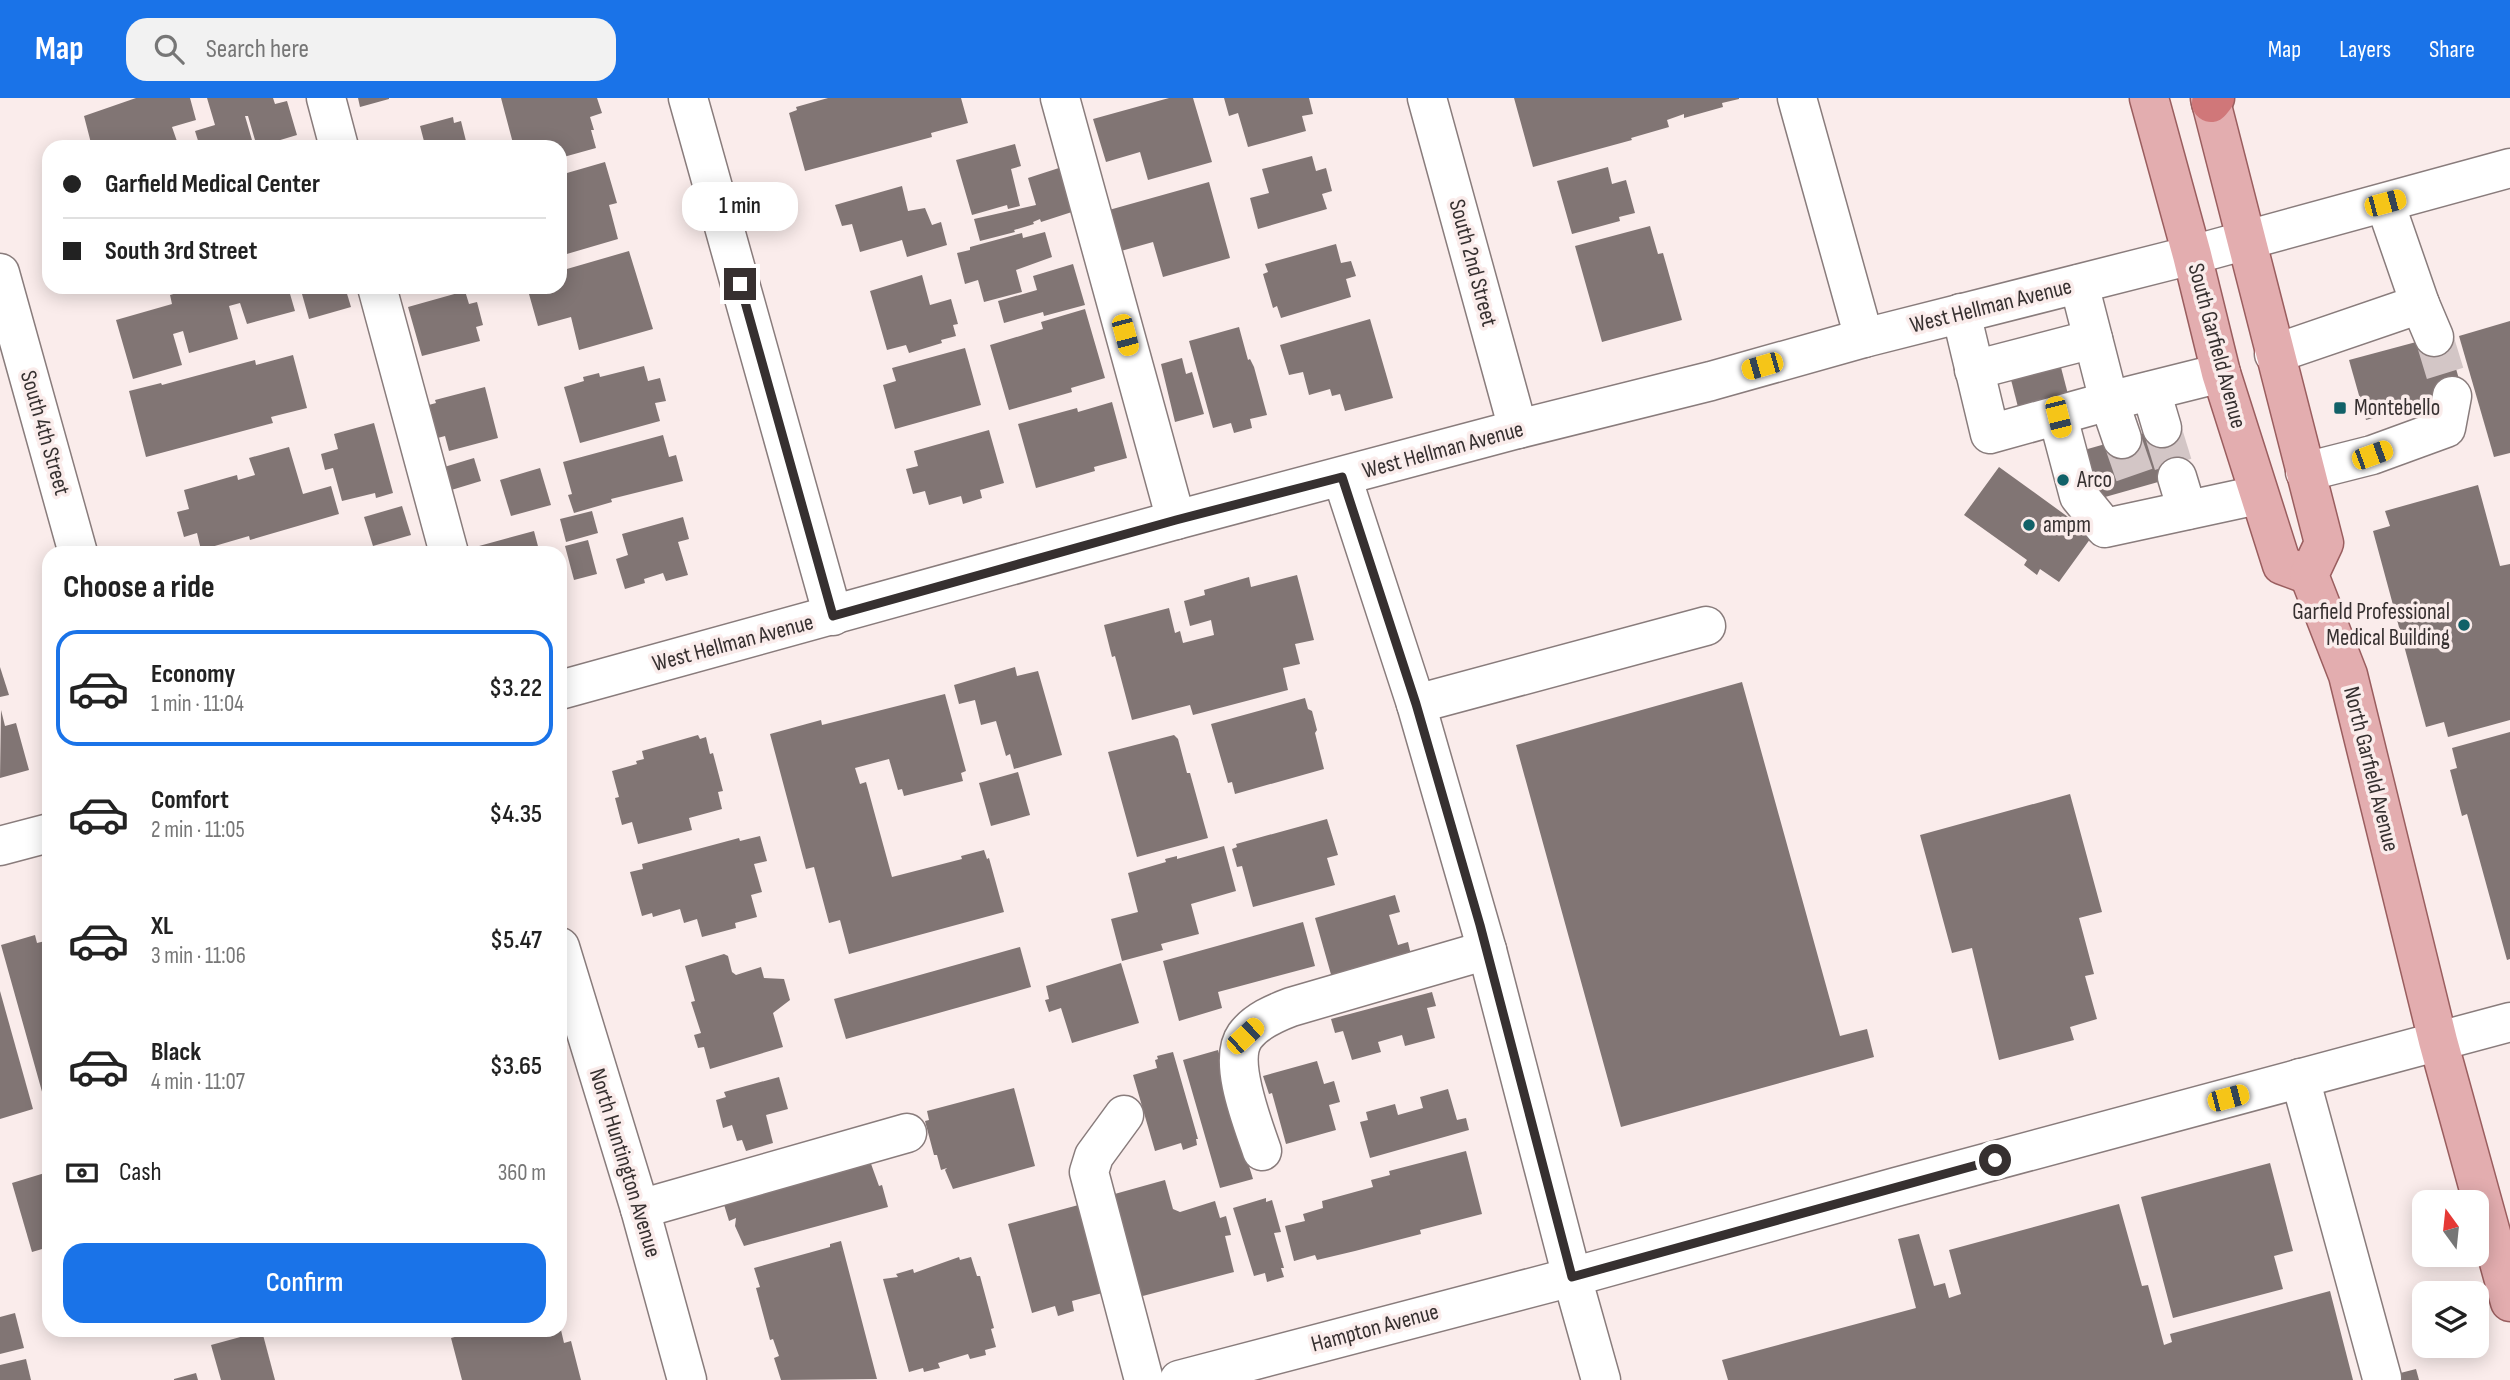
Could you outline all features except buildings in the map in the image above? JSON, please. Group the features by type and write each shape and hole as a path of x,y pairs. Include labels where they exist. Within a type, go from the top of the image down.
{"main road":[{"name":"South Garfield Avenue","path":"2150,98 2193,256 2221,373 2258,495 2282,565 2309,575"},
{"path":"2212,100 2274,354 2324,543 2309,575"},
{"name":"North Garfield Avenue","path":"2309,575 2348,675 2438,1041 2510,1302"}],"street":[{"path":"326,98 338,140"},
{"path":"688,98 833,616"},
{"path":"1060,98 1176,520"},
{"name":"South 2nd Street","path":"1427,98 1518,429"},
{"path":"1797,98 1864,338"},
{"name":"West Hellman Avenue","path":"567,688 1176,520 1518,429 1712,381 1864,338 2193,256 2510,168"},
{"path":"2274,354 2427,320 2385,203"},
{"name":"South 4th Street","path":"0,273 76,546"},
{"path":"2079,284 2109,401 2122,439"},
{"path":"379,294 448,546"},
{"path":"1961,313 1990,434 2221,373"},
{"path":"1974,370 2093,339"},
{"path":"2151,391 2162,428"},
{"path":"2305,472 2372,455 2446,428 2452,396"},
{"path":"2058,417 2079,496 2105,528 2144,503 2182,494 2258,495"},
{"path":"1342,477 1416,704 1487,950 1601,1380"},
{"path":"1416,704 1706,626"},
{"path":"0,846 42,837"},
{"path":"1262,1152 1240,1070 1240,1050 1245,1036 1258,1024 1291,1007 1487,950"},
{"name":"North Huntington Avenue","path":"567,970 640,1209 687,1380"},
{"name":"Hampton Avenue","path":"1179,1380 1572,1277 2510,1022"},
{"path":"2300,1078 2382,1378"},
{"path":"1124,1115 1094,1156 1089,1172 1144,1380"},
{"path":"640,1209 908,1133"}],"tunnel":[{"path":"2434,337 2452,396"},
{"path":"2162,428 2177,477"},
{"path":"2122,439 2139,488"}],"place":[{"name":"Montebello","path":"2340,408"},
{"name":"Arco","path":"2063,480"},
{"name":"ampm","path":"2029,525"},
{"name":"Garfield Professional Medical Building","path":"2464,625"}],"route":[{"path":"740,284 833,616 1176,520 1342,477 1416,704 1480,925 1572,1277 1995,1160"}]}
